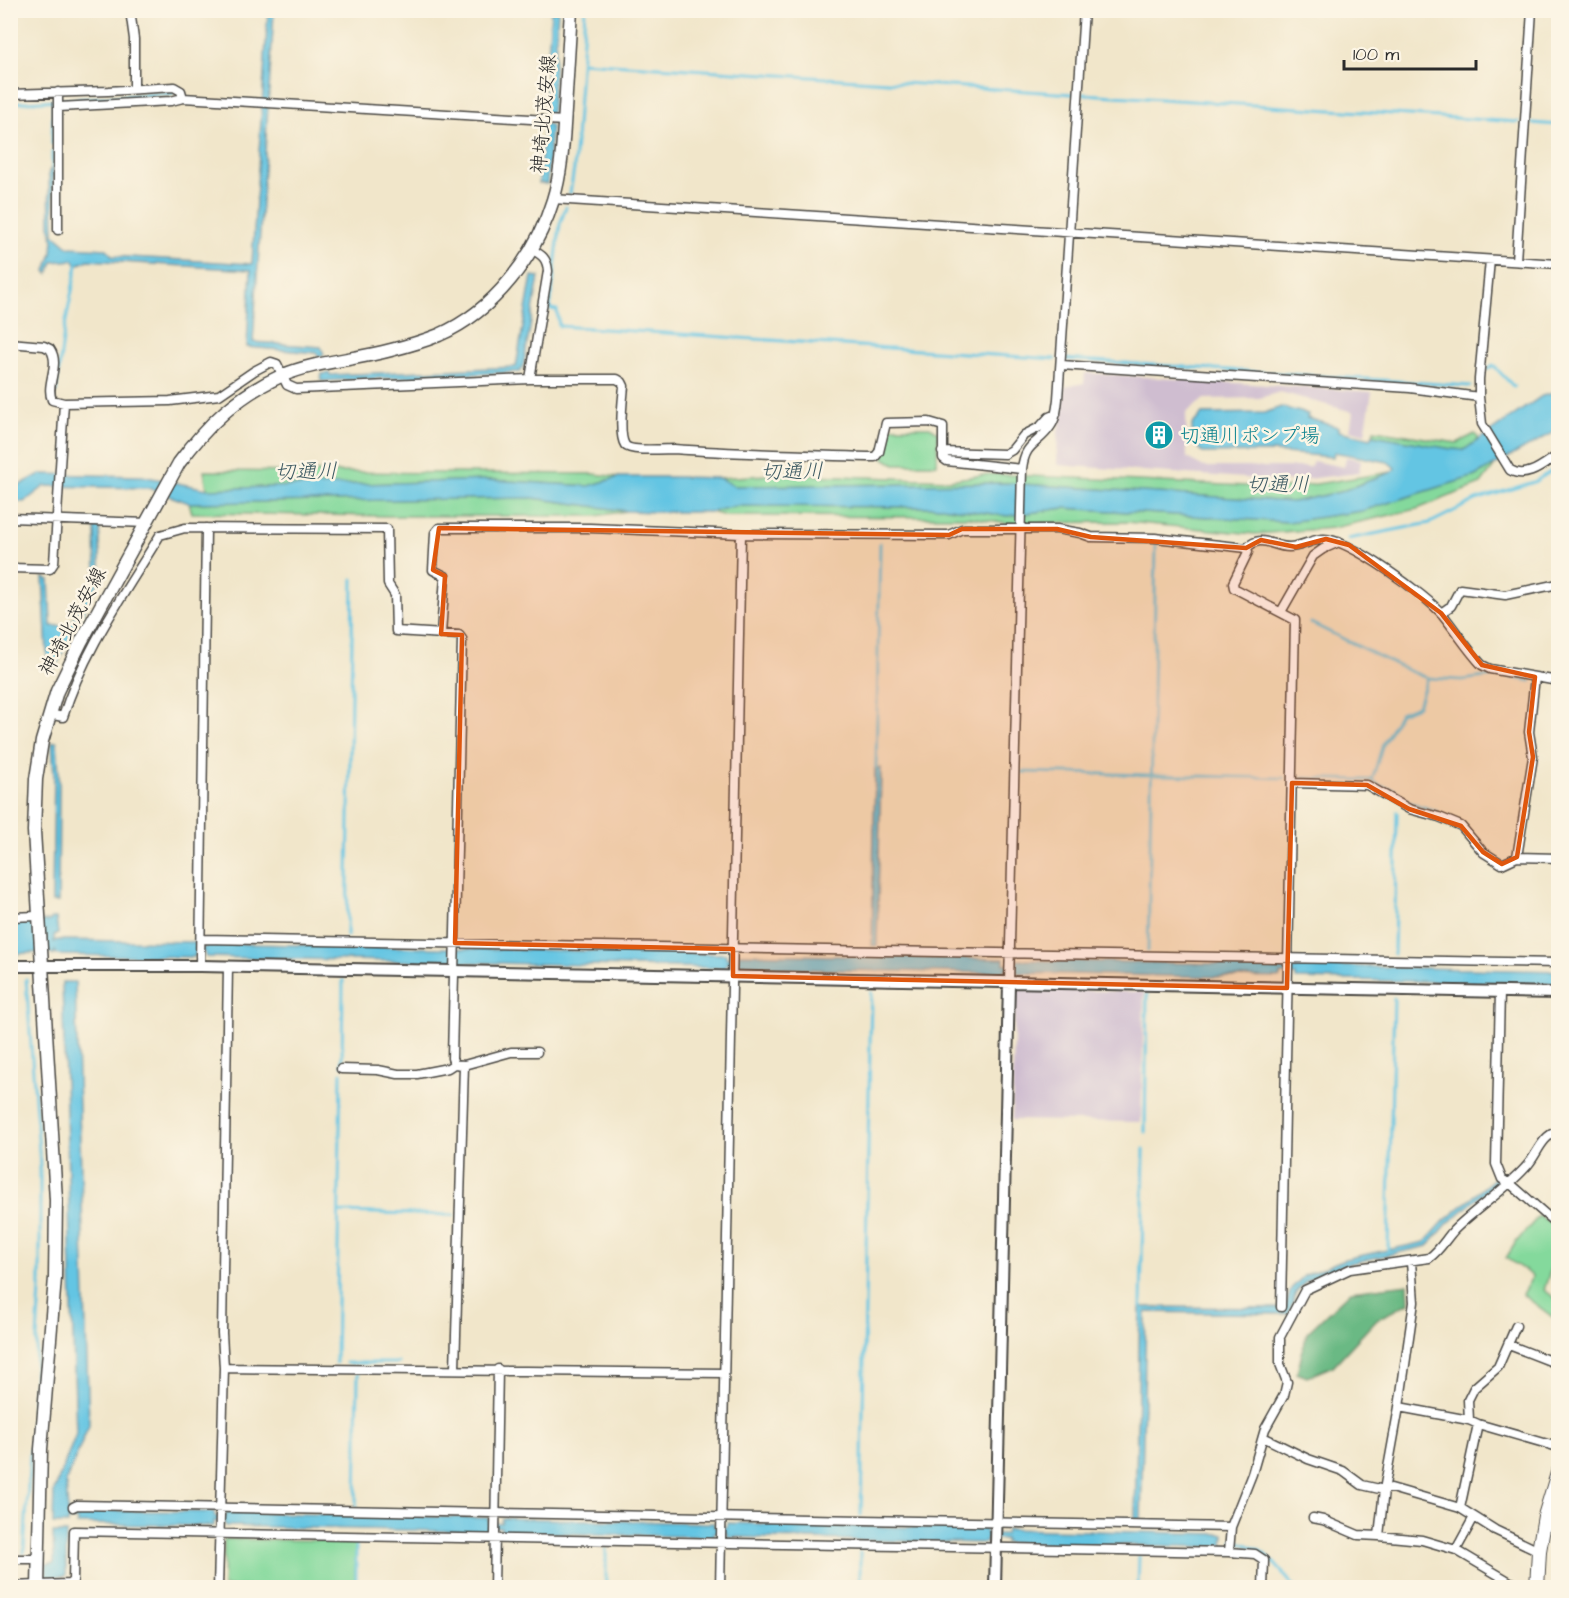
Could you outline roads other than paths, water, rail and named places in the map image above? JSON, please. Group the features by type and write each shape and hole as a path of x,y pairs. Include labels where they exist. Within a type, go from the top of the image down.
{"main road":[{"name":"神埼北茂安線","path":"38,1586 41,1449 55,1278 56,1200 33,831 36,778 49,714 57,691 81,642 179,463 195,441 220,415 243,396 283,375 317,365 390,350 439,335 467,318 493,298 516,272 544,224 553,199 561,163 553,121 571,10"},
{"path":"1537,1587 1539,1551 1545,1516 1558,1473"}],"street":[{"path":"130,10 134,39 134,88"},
{"path":"995,1587 1022,470 1026,452 1052,425 1056,414 1084,10"},
{"path":"1516,261 1532,10"},
{"path":"58,100 134,88 174,87 181,91 183,98"},
{"path":"10,94 58,100 171,101 183,98 553,121"},
{"path":"58,100 58,230"},
{"path":"553,199 1558,264"},
{"path":"530,379 548,271 547,261 542,254 531,249"},
{"path":"1490,260 1479,397 1482,424 1510,470 1516,473 1531,472 1558,455"},
{"path":"10,343 44,346 50,349 55,360 50,393 52,400 64,404 170,401 219,395 271,362 277,364 287,385 296,389 530,379 617,379 624,386 622,436 625,446 631,449 658,448 729,453 875,457 879,452 886,423 929,422 943,426 942,458 947,461 1022,470"},
{"path":"1061,365 1410,388 1479,397"},
{"path":"10,568 50,569 54,563 64,404"},
{"path":"942,452 1005,454 1012,450 1024,435 1040,427 1049,417 1056,414"},
{"path":"10,518 147,523"},
{"path":"441,634 445,576 433,570 435,533 440,528 590,528 741,534 949,535 962,529 1021,527 1057,529 1091,537 1155,538 1247,548"},
{"path":"49,714 63,717 69,696 86,659 160,535 185,528 387,529 388,584 395,595 396,631 459,634 462,639 452,1058 454,1064"},
{"path":"200,966 206,528"},
{"path":"720,1587 741,534"},
{"path":"1281,1307 1295,620 1234,588 1233,583 1248,552 1247,548 1253,541 1261,540 1282,547 1296,547 1326,539 1349,545 1403,582 1441,613 1482,665 1490,669 1558,681"},
{"path":"1281,612 1313,556 1339,542"},
{"path":"1441,613 1451,606 1460,590 1505,594 1558,584"},
{"path":"1517,857 1533,757 1529,732 1535,677"},
{"path":"1292,783 1368,785 1409,809 1461,826 1483,852 1502,864 1517,857 1558,858"},
{"path":"10,917 38,916"},
{"path":"201,946 455,945 733,962 1009,983 1558,993"},
{"path":"10,966 40,961 228,967 455,968 733,962 1010,962 1288,968 1558,963"},
{"path":"218,1587 224,1368 222,1333 228,967"},
{"path":"1500,992 1496,1164 1502,1179 1514,1186 1552,1220 1558,1222"},
{"path":"340,1069 417,1074 448,1068 454,1064 464,1065 511,1052 537,1052"},
{"path":"455,1369 464,1065"},
{"path":"1229,1552 1230,1527 1252,1474 1265,1429 1284,1395 1287,1383 1280,1364 1280,1337 1305,1290 1350,1269 1429,1258 1438,1251 1502,1179 1525,1168 1542,1141 1558,1131"},
{"path":"1379,1536 1384,1490 1414,1302 1411,1262"},
{"path":"1469,1420 1468,1400 1474,1388 1498,1366 1516,1326"},
{"path":"1509,1345 1558,1364"},
{"path":"224,1368 724,1373"},
{"path":"494,1587 498,1369"},
{"path":"1399,1407 1469,1420 1558,1447"},
{"path":"1460,1508 1478,1424"},
{"path":"1263,1437 1308,1459 1343,1471 1362,1485 1384,1490 1391,1488 1460,1508 1495,1530 1539,1551"},
{"path":"73,1507 77,1505 220,1515 721,1526 996,1536 1255,1554 1264,1560 1263,1587"},
{"path":"1456,1550 1474,1517"},
{"path":"1313,1518 1358,1535 1422,1540 1456,1550 1510,1582 1530,1587"},
{"path":"10,1586 69,1584 73,1581 74,1531 721,1544 1230,1527"},
{"path":"10,1559 38,1558"}],"water":[{"path":"268,11 274,11 253,342 321,347 324,355 318,356 317,353 247,347 251,270 88,260 77,265 73,260 53,262 48,274 46,271 52,253 49,171 53,167 54,234 69,247 107,249 112,256 252,264"},
{"path":"551,11 558,11 551,117 544,116"},
{"path":"544,124 551,125 547,184 539,183"},
{"path":"532,276 539,277 523,367 519,372 321,381 322,374 329,373 330,375 516,367"},
{"path":"1558,392 1558,430 1475,476 1362,511 1288,522 1064,508 1008,516 942,507 735,506 711,512 657,512 627,511 533,498 189,503 148,488 45,486 24,502 11,501 11,485 20,485 40,474 142,476 207,489 491,480 589,486 619,477 719,478 734,486 1006,483 1293,502 1340,492 1392,472 1395,468 1388,462 1334,452 1333,457 1273,452 1203,453 1193,443 1192,425 1202,414 1264,413 1281,407 1308,414 1307,418 1338,427 1338,431 1371,438 1373,435 1464,450 1542,396"},
{"path":"95,526 100,526 100,579 54,670 48,671 43,577 49,580 51,626 69,626 96,579"},
{"path":"52,742 57,742 59,776 58,902 52,902 54,776"},
{"path":"875,768 881,768 877,946 872,946"},
{"path":"56,918 58,934 54,935 54,942 57,940 196,942 196,948 205,948 206,943 726,954 726,958 738,959 738,954 1004,959 1004,964 1017,964 1017,960 1280,965 1280,969 1296,969 1297,965 1558,971 1558,984 1296,979 1296,975 1280,974 1280,978 1017,973 1016,969 1004,969 1004,973 738,968 737,963 726,963 725,968 206,957 205,952 196,952 195,957 57,955 55,951 54,955 49,952 11,954 10,923 49,921"},
{"path":"62,982 75,982 89,1425 66,1481 68,1514 77,1514 77,1510 214,1512 215,1517 226,1517 226,1512 488,1518 489,1522 501,1523 502,1518 714,1523 714,1527 727,1527 727,1523 985,1529 986,1534 1005,1534 1006,1529 1224,1534 1223,1547 1005,1543 1005,1539 986,1538 985,1543 727,1537 725,1532 714,1532 714,1537 501,1532 501,1527 488,1527 488,1532 226,1526 225,1522 214,1521 214,1526 77,1524 77,1520 68,1520 68,1524 53,1524 54,1491 76,1434"},
{"path":"1496,1177 1499,1180 1447,1224 1428,1246 1346,1264 1307,1280 1296,1292 1289,1314 1146,1312 1141,1520 1135,1520 1140,1307 1285,1308 1291,1289 1304,1276 1345,1259 1425,1242 1444,1221"},
{"path":"53,1533 66,1533 66,1576 46,1577 46,1564 54,1563"}],"waterway":[{"path":"570,193 574,169 585,10"},
{"path":"581,62 1073,94"},
{"path":"10,103 173,93"},
{"path":"1084,94 1518,122"},
{"path":"52,144 53,101"},
{"path":"1532,123 1558,125"},
{"path":"52,152 52,168"},
{"path":"566,207 560,224 550,309 557,310 559,326 1055,359"},
{"path":"56,392 64,331 77,265"},
{"path":"1065,359 1470,386"},
{"path":"1488,369 1493,365 1514,387"},
{"path":"1348,539 1430,523 1476,500 1534,482 1558,467"},
{"path":"876,768 880,543"},
{"path":"1148,951 1156,545"},
{"path":"347,936 353,579"},
{"path":"1311,623 1427,678"},
{"path":"1301,778 1372,780 1383,744 1400,713 1418,706 1427,678 1462,680 1501,675 1531,681"},
{"path":"1022,772 1284,778"},
{"path":"1372,780 1379,786 1393,789 1407,802 1436,811"},
{"path":"1394,954 1397,812"},
{"path":"24,1553 40,1289 40,1165 26,979"},
{"path":"342,1065 343,980"},
{"path":"861,1515 871,992"},
{"path":"1145,1132 1147,994"},
{"path":"1388,1250 1394,998"},
{"path":"336,1363 341,1073"},
{"path":"1141,1307 1144,1149"},
{"path":"339,1212 454,1215"},
{"path":"346,1363 399,1363"},
{"path":"356,1506 358,1374"},
{"path":"1233,1541 1254,1547 1262,1552 1295,1588"},
{"path":"356,1543 356,1588"},
{"path":"606,1549 606,1588"},
{"path":"860,1552 860,1588"},
{"path":"1138,1588 1139,1556"}],"place":[{"name":"切通川ポンプ場","path":"1159,435"}],"water label":[{"name":"切通川","path":"306,471"},
{"name":"切通川","path":"792,471"},
{"name":"切通川","path":"1278,484"}]}
